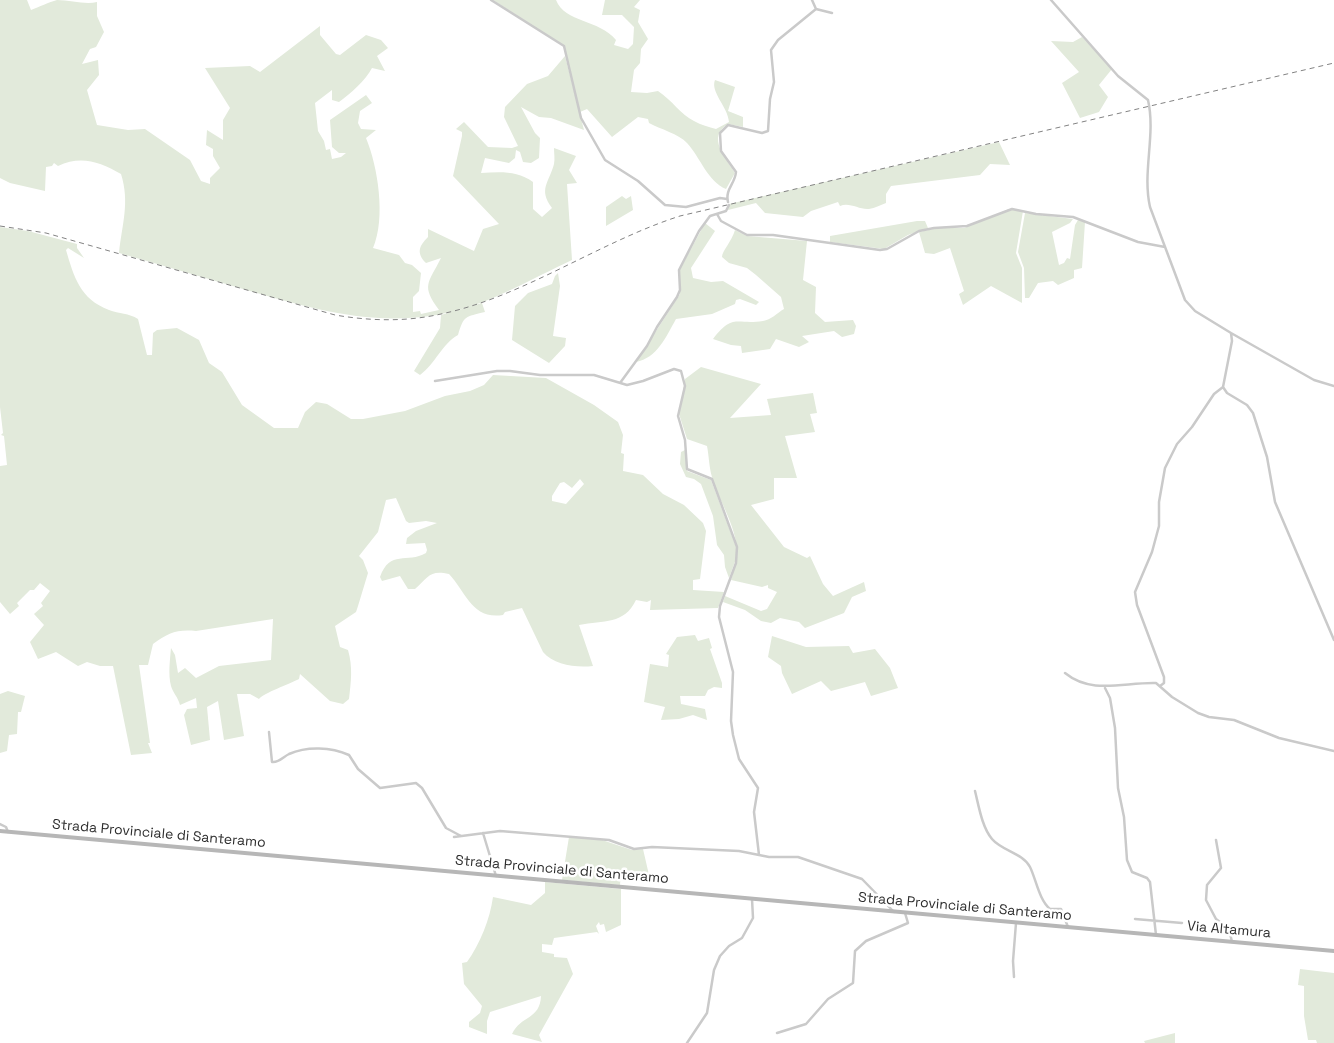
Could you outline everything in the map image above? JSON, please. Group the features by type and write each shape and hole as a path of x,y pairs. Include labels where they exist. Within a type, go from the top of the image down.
{"main road":[{"name":"Strada Provinciale di Santeramo","path":"0,831 1122,932"},
{"name":"Via Altamura","path":"1122,932 1334,951"}],"street":[{"path":"491,0 564,46 581,118 588,134 605,160 638,180 665,204 686,207 720,198 728,202"},
{"path":"812,0 816,9 832,14"},
{"path":"1051,0 1115,72 1149,102 1148,196 1165,247 1188,303 1200,314 1231,333 1314,380 1334,386"},
{"path":"620,384 647,346 677,297 680,290 679,270 699,231 708,218 726,211 728,202 726,192 736,174 721,151 720,133 728,125 767,132 770,99 774,82 771,50 778,40 816,9"},
{"path":"717,214 721,221 747,235 773,235 880,250 887,249 919,231 967,226 1012,209 1073,217 1138,242 1165,247"},
{"path":"1160,686 1164,682 1164,677 1137,604 1135,592 1155,544 1160,526 1159,502 1166,465 1177,444 1192,427 1214,394 1223,387 1231,345 1231,333"},
{"path":"435,380 497,370 540,375 594,375 627,385 643,382 674,369 681,371 684,386 678,416 686,440 687,469 712,479 736,543 736,563 720,606 719,622 733,672 731,721 737,756 758,788 754,812 759,855"},
{"path":"1223,387 1253,413 1267,457 1275,502 1334,640"},
{"path":"1065,673 1079,681 1105,687 1151,683 1160,686 1178,701 1209,717 1234,720 1278,738 1334,751"},
{"path":"1105,687 1110,698 1115,728 1118,788 1125,822 1129,868 1132,872 1147,878 1150,882 1156,935"},
{"path":"269,732 271,759 275,763 291,753 323,748 349,755 358,768 380,788 410,782 416,783 422,788 446,828 460,836"},
{"path":"975,792 983,821 992,838 1030,866 1033,879 1046,905 1050,909 1061,909 1068,927"},
{"path":"0,824 6,827 8,832"},
{"path":"454,837 500,831 603,839 634,849 739,851 759,855 804,859 862,879 894,912"},
{"path":"483,832 496,876"},
{"path":"1216,840 1221,868 1208,884 1206,900 1218,921 1229,929 1232,942"},
{"path":"687,1043 707,1013 714,970 720,956 742,938 753,918 752,898"},
{"path":"777,1033 806,1024 831,997 853,983 855,951 866,941 908,923 905,912"},
{"path":"1135,919 1182,923"},
{"path":"1014,977 1013,961 1016,922"}],"green space":[{"path":"0,0 27,0 31,10 57,0 97,2 97,16 104,32 96,47 90,49 82,64 98,60 99,75 87,90 97,125 128,130 145,129 190,160 201,181 210,184 210,178 220,168 213,156 213,149 206,145 207,130 223,140 223,120 230,108 205,68 250,66 260,72 320,26 320,35 336,54 340,55 366,35 381,40 388,48 377,56 385,71 372,68 362,82 339,102 332,100 332,90 315,103 318,131 324,141 326,150 330,149 332,159 341,157 346,153 339,153 332,147 330,120 366,95 372,103 360,111 358,123 361,129 376,130 366,138 377,178 380,208 377,236 373,248 399,255 405,263 412,265 421,273 419,291 413,297 413,312 420,311 421,314 439,310 430,295 428,284 441,258 426,263 420,253 422,243 428,237 428,229 474,251 483,229 499,224 453,176 462,136 462,132 456,129 464,122 488,147 512,148 518,146 504,117 505,107 527,84 548,76 565,56 584,130 551,118 539,117 521,107 535,133 540,138 539,158 531,163 523,162 520,152 516,150 515,158 509,163 485,158 481,173 501,172 521,175 533,182 533,209 542,217 552,208 545,191 554,164 554,148 576,156 569,170 577,183 567,184 572,260 497,296 467,308 424,317 398,318 372,317 320,310 119,253 125,204 124,185 121,174 98,163 75,161 58,166 54,163 52,166 46,167 45,191 10,183 0,178"},
{"path":"493,0 556,0 567,13 609,33 616,40 614,45 628,49 633,44 634,27 622,15 602,15 605,0 640,0 634,7 640,10 638,22 648,39 641,49 640,63 634,70 631,92 647,93 658,91 689,118 699,124 716,129 729,122 726,111 715,90 715,80 735,87 728,111 743,117 743,127 728,124 722,129 718,141 723,154 735,173 726,189 714,181 684,140 649,123 648,119 638,117 612,137 587,109 580,112 564,46"},
{"path":"1082,37 1112,69 1099,85 1108,97 1099,112 1080,118 1062,83 1079,72 1051,41 1073,42"},
{"path":"999,142 1010,165 990,164 980,175 891,186 886,194 886,203 871,209 847,205 840,206 838,202 811,211 803,217 765,213 756,203 728,210 729,204"},
{"path":"622,196 626,199 631,196 633,210 606,226 606,207"},
{"path":"1009,209 1023,211 1016,253 1022,268 1022,303 991,286 963,305 959,294 964,291 950,248 934,254 925,253 919,232 938,228 964,228"},
{"path":"1025,213 1073,219 1070,223 1052,232 1059,265 1064,263 1067,258 1070,259 1075,225 1078,220 1085,222 1082,268 1074,270 1074,278 1058,285 1053,281 1038,283 1029,298 1025,298 1024,268 1018,252"},
{"path":"925,221 928,228 908,235 884,249 830,242 830,236"},
{"path":"705,223 715,231 691,268 693,278 711,282 723,281 759,302 756,305 740,299 736,300 735,304 712,314 676,319 660,346 650,356 636,362 680,294 679,271"},
{"path":"0,227 28,231 77,244 77,248 84,258 68,248 66,250 75,278 80,286 91,300 99,305 138,319 147,355 152,355 153,333 157,330 177,328 199,340 209,363 222,372 242,405 274,428 298,428 305,412 316,402 327,404 351,419 363,419 405,411 445,396 470,391 484,385 493,375 546,378 594,405 618,422 623,435 621,453 624,454 623,471 643,475 663,494 684,505 703,523 706,531 700,579 693,580 693,590 724,592 718,608 650,610 651,600 647,602 636,600 626,614 619,618 579,625 593,666 566,665 553,660 543,652 522,608 505,612 503,615 484,613 471,603 449,574 433,574 415,589 408,589 400,576 382,581 380,577 384,568 389,563 394,560 426,553 425,543 406,544 407,538 416,531 437,523 426,521 409,523 406,521 396,498 386,500 378,532 359,556 363,560 368,573 356,612 335,626 340,647 348,650 350,656 349,699 343,704 330,701 300,674 299,679 271,691 259,699 250,694 237,694 244,736 224,740 218,701 207,707 210,740 191,745 184,715 187,709 197,708 196,698 180,705 170,681 171,648 175,655 178,673 185,668 196,678 219,666 271,660 273,619 196,631 178,631 163,637 153,644 148,665 139,665 150,743 148,743 152,753 131,755 113,666 100,666 87,662 78,666 56,652 38,659 30,642 44,625 34,614 43,606 41,603 50,591 40,583 17,603 19,606 10,614 0,602 0,466 7,465 4,436 1,435 3,433 0,407","holes":["580,479 584,484 566,504 552,501 552,496 560,483 564,482 572,488"]},
{"path":"735,230 747,236 807,241 803,280 816,287 815,313 825,322 853,320 856,326 854,334 842,337 834,331 802,336 809,342 799,347 776,339 770,349 742,353 741,346 713,339 730,323 766,320 784,309 781,297 756,275 747,268 729,263 722,257"},
{"path":"558,273 560,286 553,336 566,338 565,346 549,363 512,340 515,306 528,293 552,284"},
{"path":"482,303 485,312 466,318 458,335 447,344 430,365 420,375 414,371 440,328 441,315"},
{"path":"701,367 761,384 730,418 771,415 767,399 813,393 817,413 810,414 815,432 785,436 797,478 774,478 774,499 751,505 784,547 807,558 810,556 823,584 833,596 864,582 866,591 852,597 844,613 805,628 799,622 780,618 771,623 761,621 745,610 723,602 725,596 761,611 767,609 777,592 768,588 768,585 762,587 731,580 735,565 735,538 712,477 707,446 687,439 679,414 685,379"},
{"path":"685,450 687,471 711,480 736,547 736,559 729,578 725,567 724,555 717,545 713,516 701,484 694,479 686,477 680,464 681,452"},
{"path":"695,635 698,641 709,638 712,648 710,649 722,688 714,687 708,690 705,696 680,696 681,704 705,709 707,720 693,715 679,719 661,720 665,707 644,702 650,664 668,667 669,655 666,654 677,637"},
{"path":"772,636 806,647 849,646 853,653 875,649 890,668 898,688 871,696 865,682 831,691 821,681 792,694 782,673 781,666 768,657"},
{"path":"8,691 25,696 21,712 18,712 17,734 9,735 7,751 0,753 0,694"},
{"path":"569,837 599,839 632,850 643,849 649,875 621,870 620,885 562,880"},
{"path":"545,882 621,889 621,925 606,932 604,924 600,925 599,922 596,926 599,934 597,932 554,938 552,945 542,944 542,952 554,954 554,957 567,958 573,974 539,1035 542,1042 512,1034 520,1023 534,1014 540,1004 541,996 490,1012 487,1021 487,1034 469,1027 469,1022 480,1013 482,1006 464,984 462,963 467,962 480,939 490,914 493,897 531,905 545,893"},
{"path":"1300,969 1334,973 1334,1043 1317,1043 1316,1040 1308,1040 1304,1016 1304,986 1298,985"},
{"path":"1175,1033 1175,1043 1145,1043 1144,1041"}],"railway":[{"path":"0,226 46,233 335,315 375,319 428,317 471,306 502,295 620,240 680,216 1334,63"}]}
